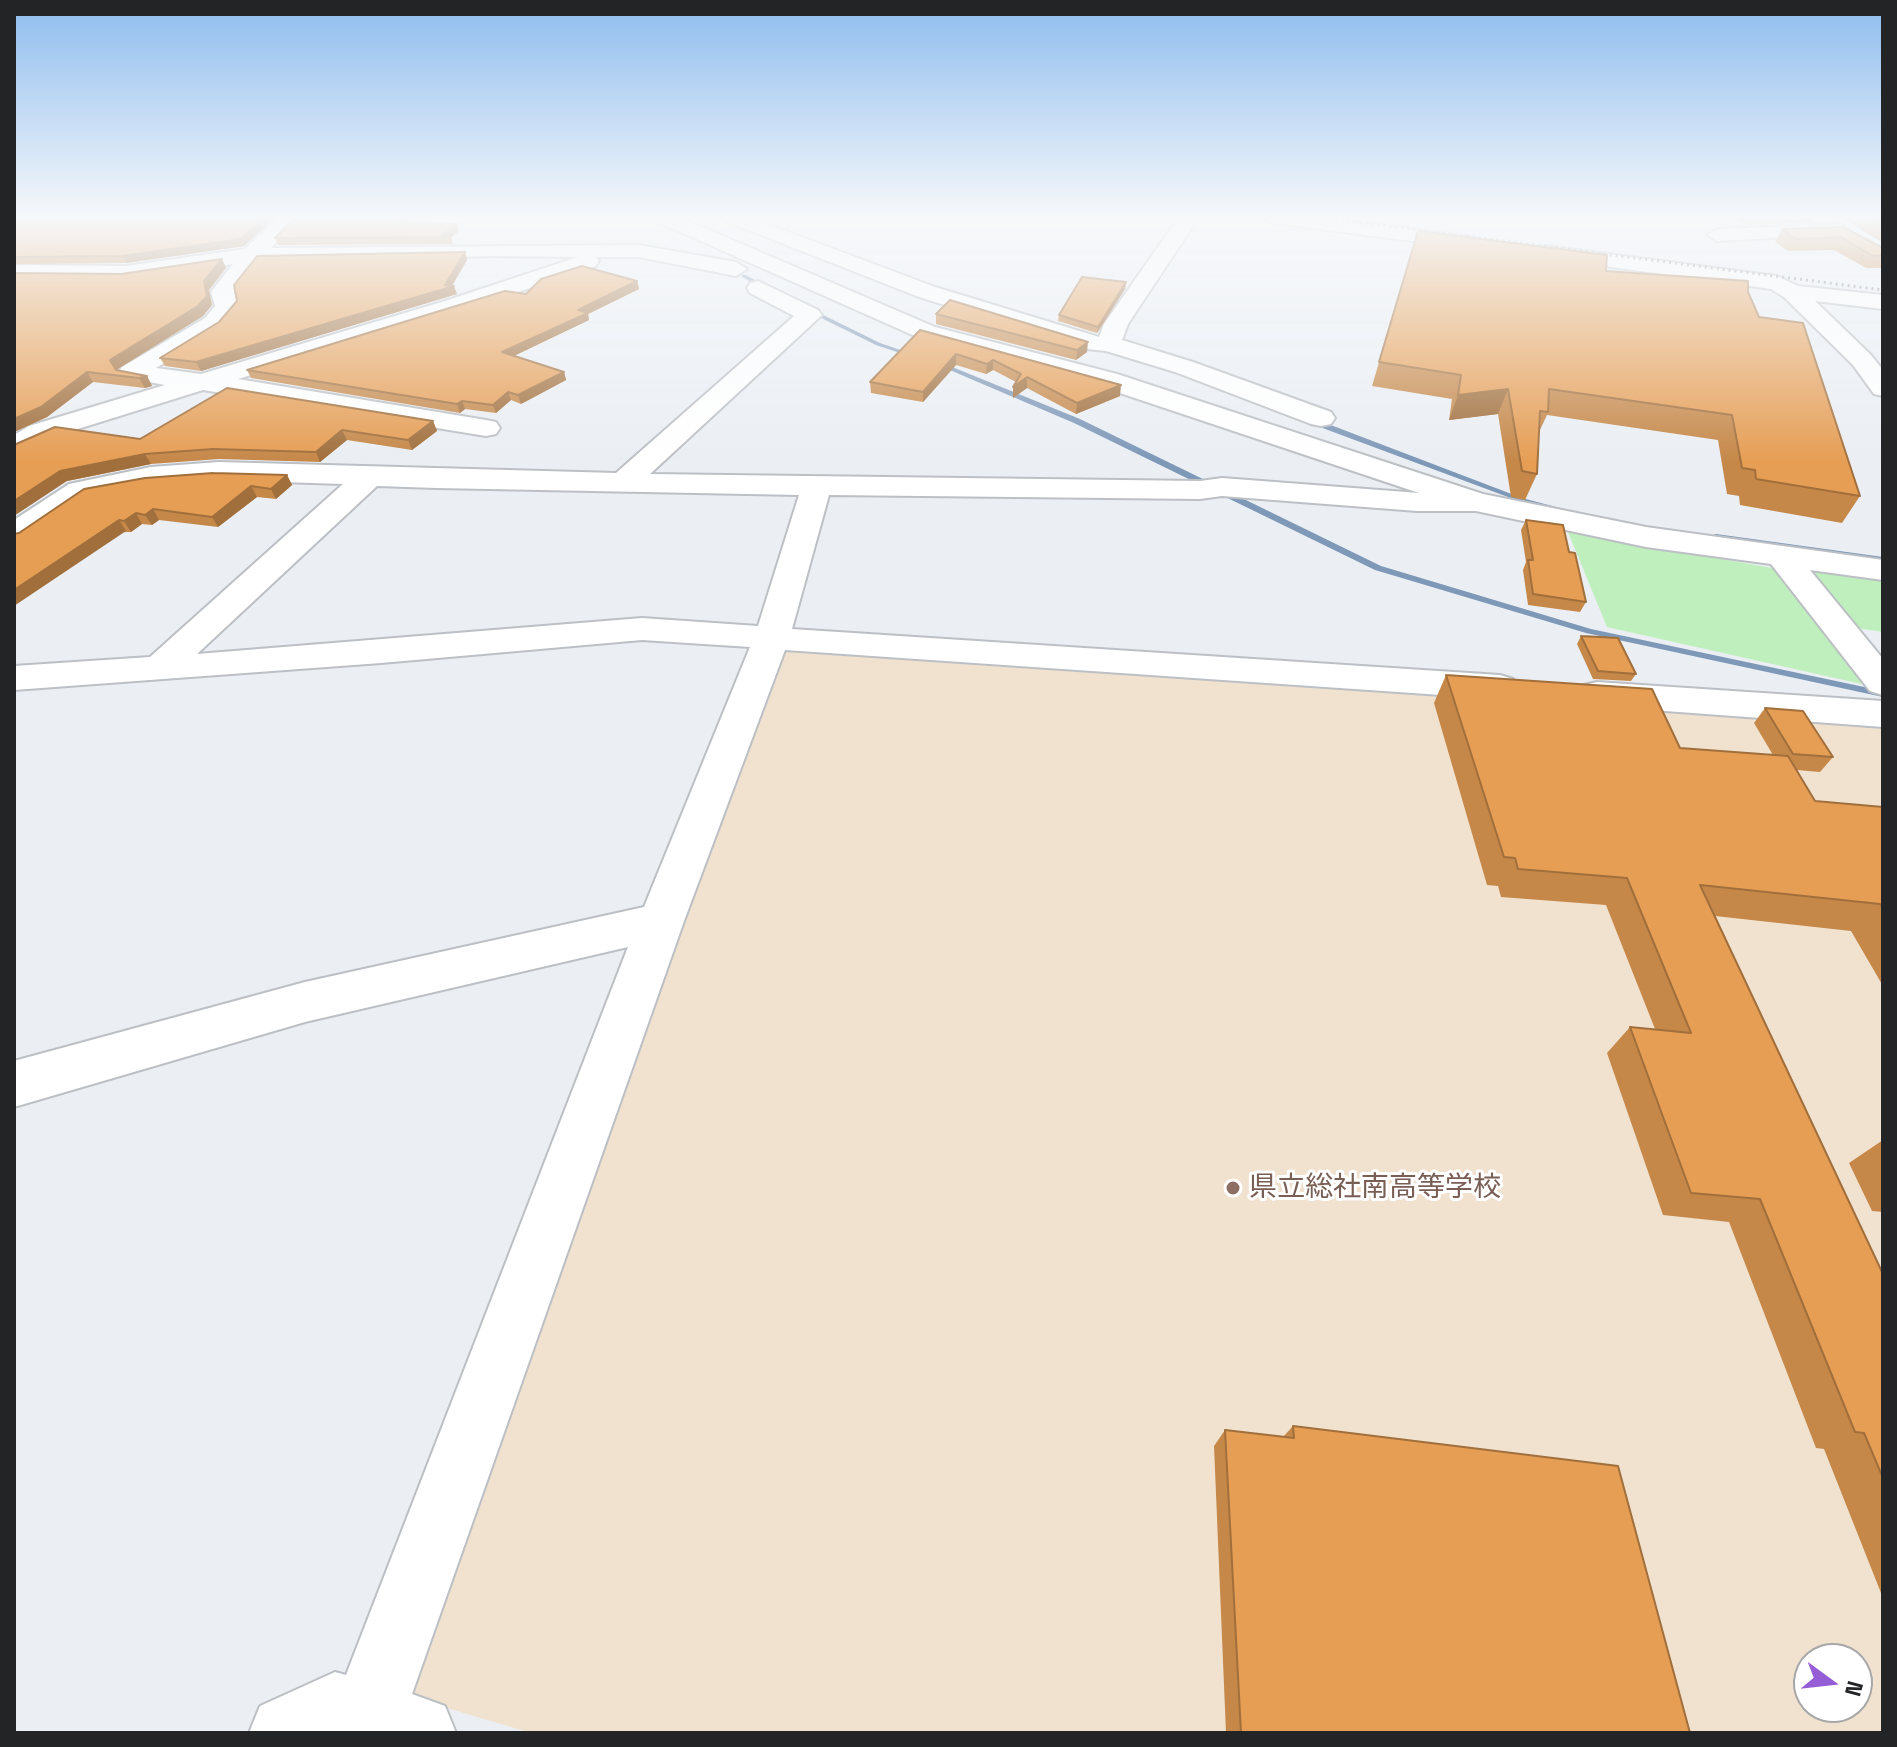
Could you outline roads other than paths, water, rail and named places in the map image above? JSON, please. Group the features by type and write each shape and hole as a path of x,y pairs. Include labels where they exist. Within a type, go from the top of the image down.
{"street":[{"path":"21,443 67,408 213,323 227,307 224,299"},
{"path":"21,443 202,382 475,299"},
{"path":"626,480 810,315 777,299"},
{"path":"839,299 926,332 1108,380 1646,537 1883,570"},
{"path":"948,299 1095,344 1108,344 1184,367 1342,425"},
{"path":"1108,344 1116,324 1133,299"},
{"path":"1799,299 1862,360 1883,388"},
{"path":"1851,299 1883,302"},
{"path":"131,372 486,428"},
{"path":"14,534 80,490 151,476 219,471 817,486 1213,488 1417,502 1483,490"},
{"path":"160,668 370,476"},
{"path":"287,1733 335,1709 393,1725 661,921 772,638 817,486"},
{"path":"1781,555 1883,683"},
{"path":"14,678 642,629 1883,714"},
{"path":"14,1084 305,1002 661,921"}],"waterway":[{"path":"807,309 878,344 915,356"},
{"path":"1084,346 1125,355"},
{"path":"940,364 1077,421 1378,568 1589,631 1883,694"},
{"path":"1312,421 1518,498"},
{"path":"1512,498 1571,512"},
{"path":"1716,537 1883,560"}],"place":[{"name":"県立総社南高等学校","path":"1233,1188"}]}
